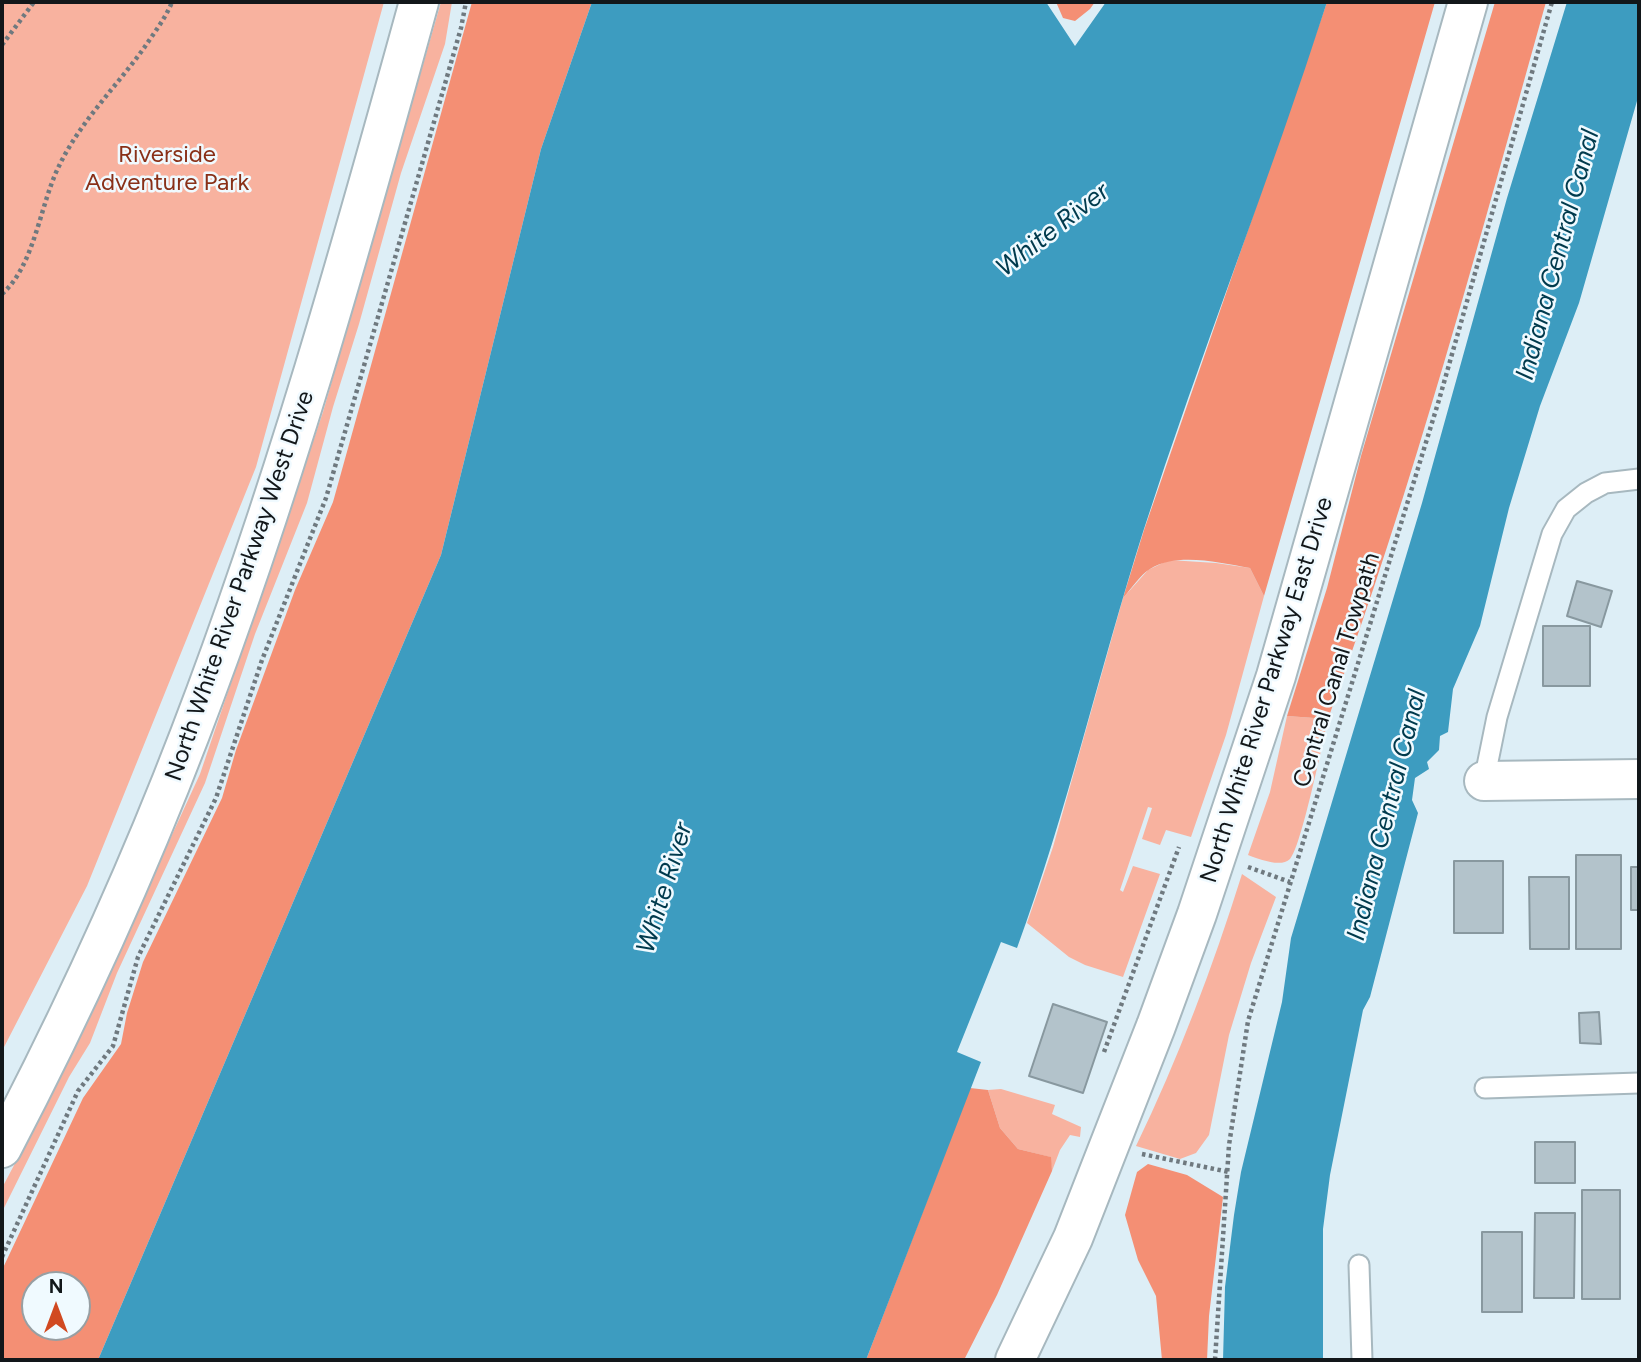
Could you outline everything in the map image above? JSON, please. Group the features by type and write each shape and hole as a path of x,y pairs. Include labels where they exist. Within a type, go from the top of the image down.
{"street":[{"name":"North White River Parkway West Drive","path":"2,1148 62,1029 140,857 212,674 289,453 315,369 419,2"},
{"name":"North White River Parkway East Drive","path":"1015,1360 1073,1238 1197,914 1276,676 1468,2"},
{"path":"1484,781 1639,779"}],"lane":[{"path":"1484,781 1497,717 1552,534 1566,509 1586,493 1605,483 1639,479"},
{"path":"1485,1087 1639,1083"},
{"path":"1359,1265 1362,1360"}],"path":[{"path":"2,45 34,2"},
{"path":"2,294 11,286 34,239 58,167 87,120 133,63 166,16 172,2"},
{"name":"Central Canal Towpath","path":"1215,1360 1230,1145 1248,1021 1439,400 1552,2"}],"green space":[{"name":"Riverside Adventure Park","path":"2,2 384,2 256,467 87,886 2,1051"},
{"path":"441,2 452,2 445,44 401,173 307,503 255,634 205,783 117,973 90,1043 69,1077 2,1212 2,1188 60,1078 200,774 323,412"},
{"path":"1169,560 1250,568 1264,596 1226,735 1191,837 1166,830 1160,845 1142,839 1152,808 1148,807 1120,890 1123,892 1133,866 1160,874 1123,977 1069,957 1027,923 1053,847 1123,598 1148,570"},
{"path":"1287,716 1328,719 1306,816 1295,851 1286,862 1276,863 1248,855 1270,792"},
{"path":"1242,874 1276,897 1251,963 1229,1035 1209,1135 1196,1153 1180,1159 1136,1146 1194,1012"},
{"path":"1001,1089 1055,1105 1052,1114 1081,1127 1080,1137 1070,1135 1060,1150 1052,1171 1050,1157 1018,1149 1000,1128 988,1090"}],"shaded area":[{"path":"472,2 592,2 541,149 441,555 98,1360 2,1360 2,1270 83,1098 121,1044 127,1013 143,962 222,798 236,750 295,590 333,502"},
{"path":"1056,2 1095,2 1075,21 1063,18"},
{"path":"1327,2 1435,2 1264,596 1250,568 1186,560 1161,564 1150,569 1123,598 1144,530"},
{"path":"1495,2 1546,2 1444,362 1389,542 1328,719 1287,716 1327,588 1361,456"},
{"path":"970,1088 988,1090 1000,1128 1018,1149 1051,1157 1052,1171 997,1295 964,1360 866,1360"},
{"path":"1148,1164 1187,1175 1223,1197 1209,1316 1207,1360 1162,1360 1156,1296 1138,1260 1125,1215 1137,1172"}],"water":[{"name":"White River","path":"592,2 1046,2 1075,46 1106,2 1327,2 1143,532 1035,897 1017,948 1001,942 957,1052 981,1062 866,1360 98,1360 441,555 541,149"},
{"name":"Indiana Central Canal","path":"1567,2 1639,2 1639,94 1579,303 1540,406 1509,508 1480,626 1453,689 1448,732 1440,736 1439,750 1427,762 1429,769 1415,778 1412,800 1418,813 1370,997 1363,1010 1330,1175 1323,1229 1323,1360 1223,1360 1225,1287 1234,1215 1241,1172 1282,1002 1291,938 1422,503 1507,198"}],"building":[{"path":"1577,581 1612,591 1601,627 1567,616"},
{"path":"1543,626 1590,626 1590,686 1543,686"},
{"path":"1576,855 1621,855 1621,949 1576,949"},
{"path":"1454,861 1503,861 1503,933 1454,933"},
{"path":"1631,867 1639,867 1639,910 1631,910"},
{"path":"1529,877 1569,877 1569,949 1530,949"},
{"path":"1053,1004 1107,1022 1083,1093 1029,1076"},
{"path":"1599,1012 1601,1044 1580,1043 1579,1013"},
{"path":"1535,1142 1575,1142 1575,1183 1535,1183"},
{"path":"1582,1190 1620,1190 1620,1299 1582,1299"},
{"path":"1535,1213 1575,1213 1574,1298 1534,1298"},
{"path":"1482,1232 1522,1232 1522,1312 1482,1312"}]}
